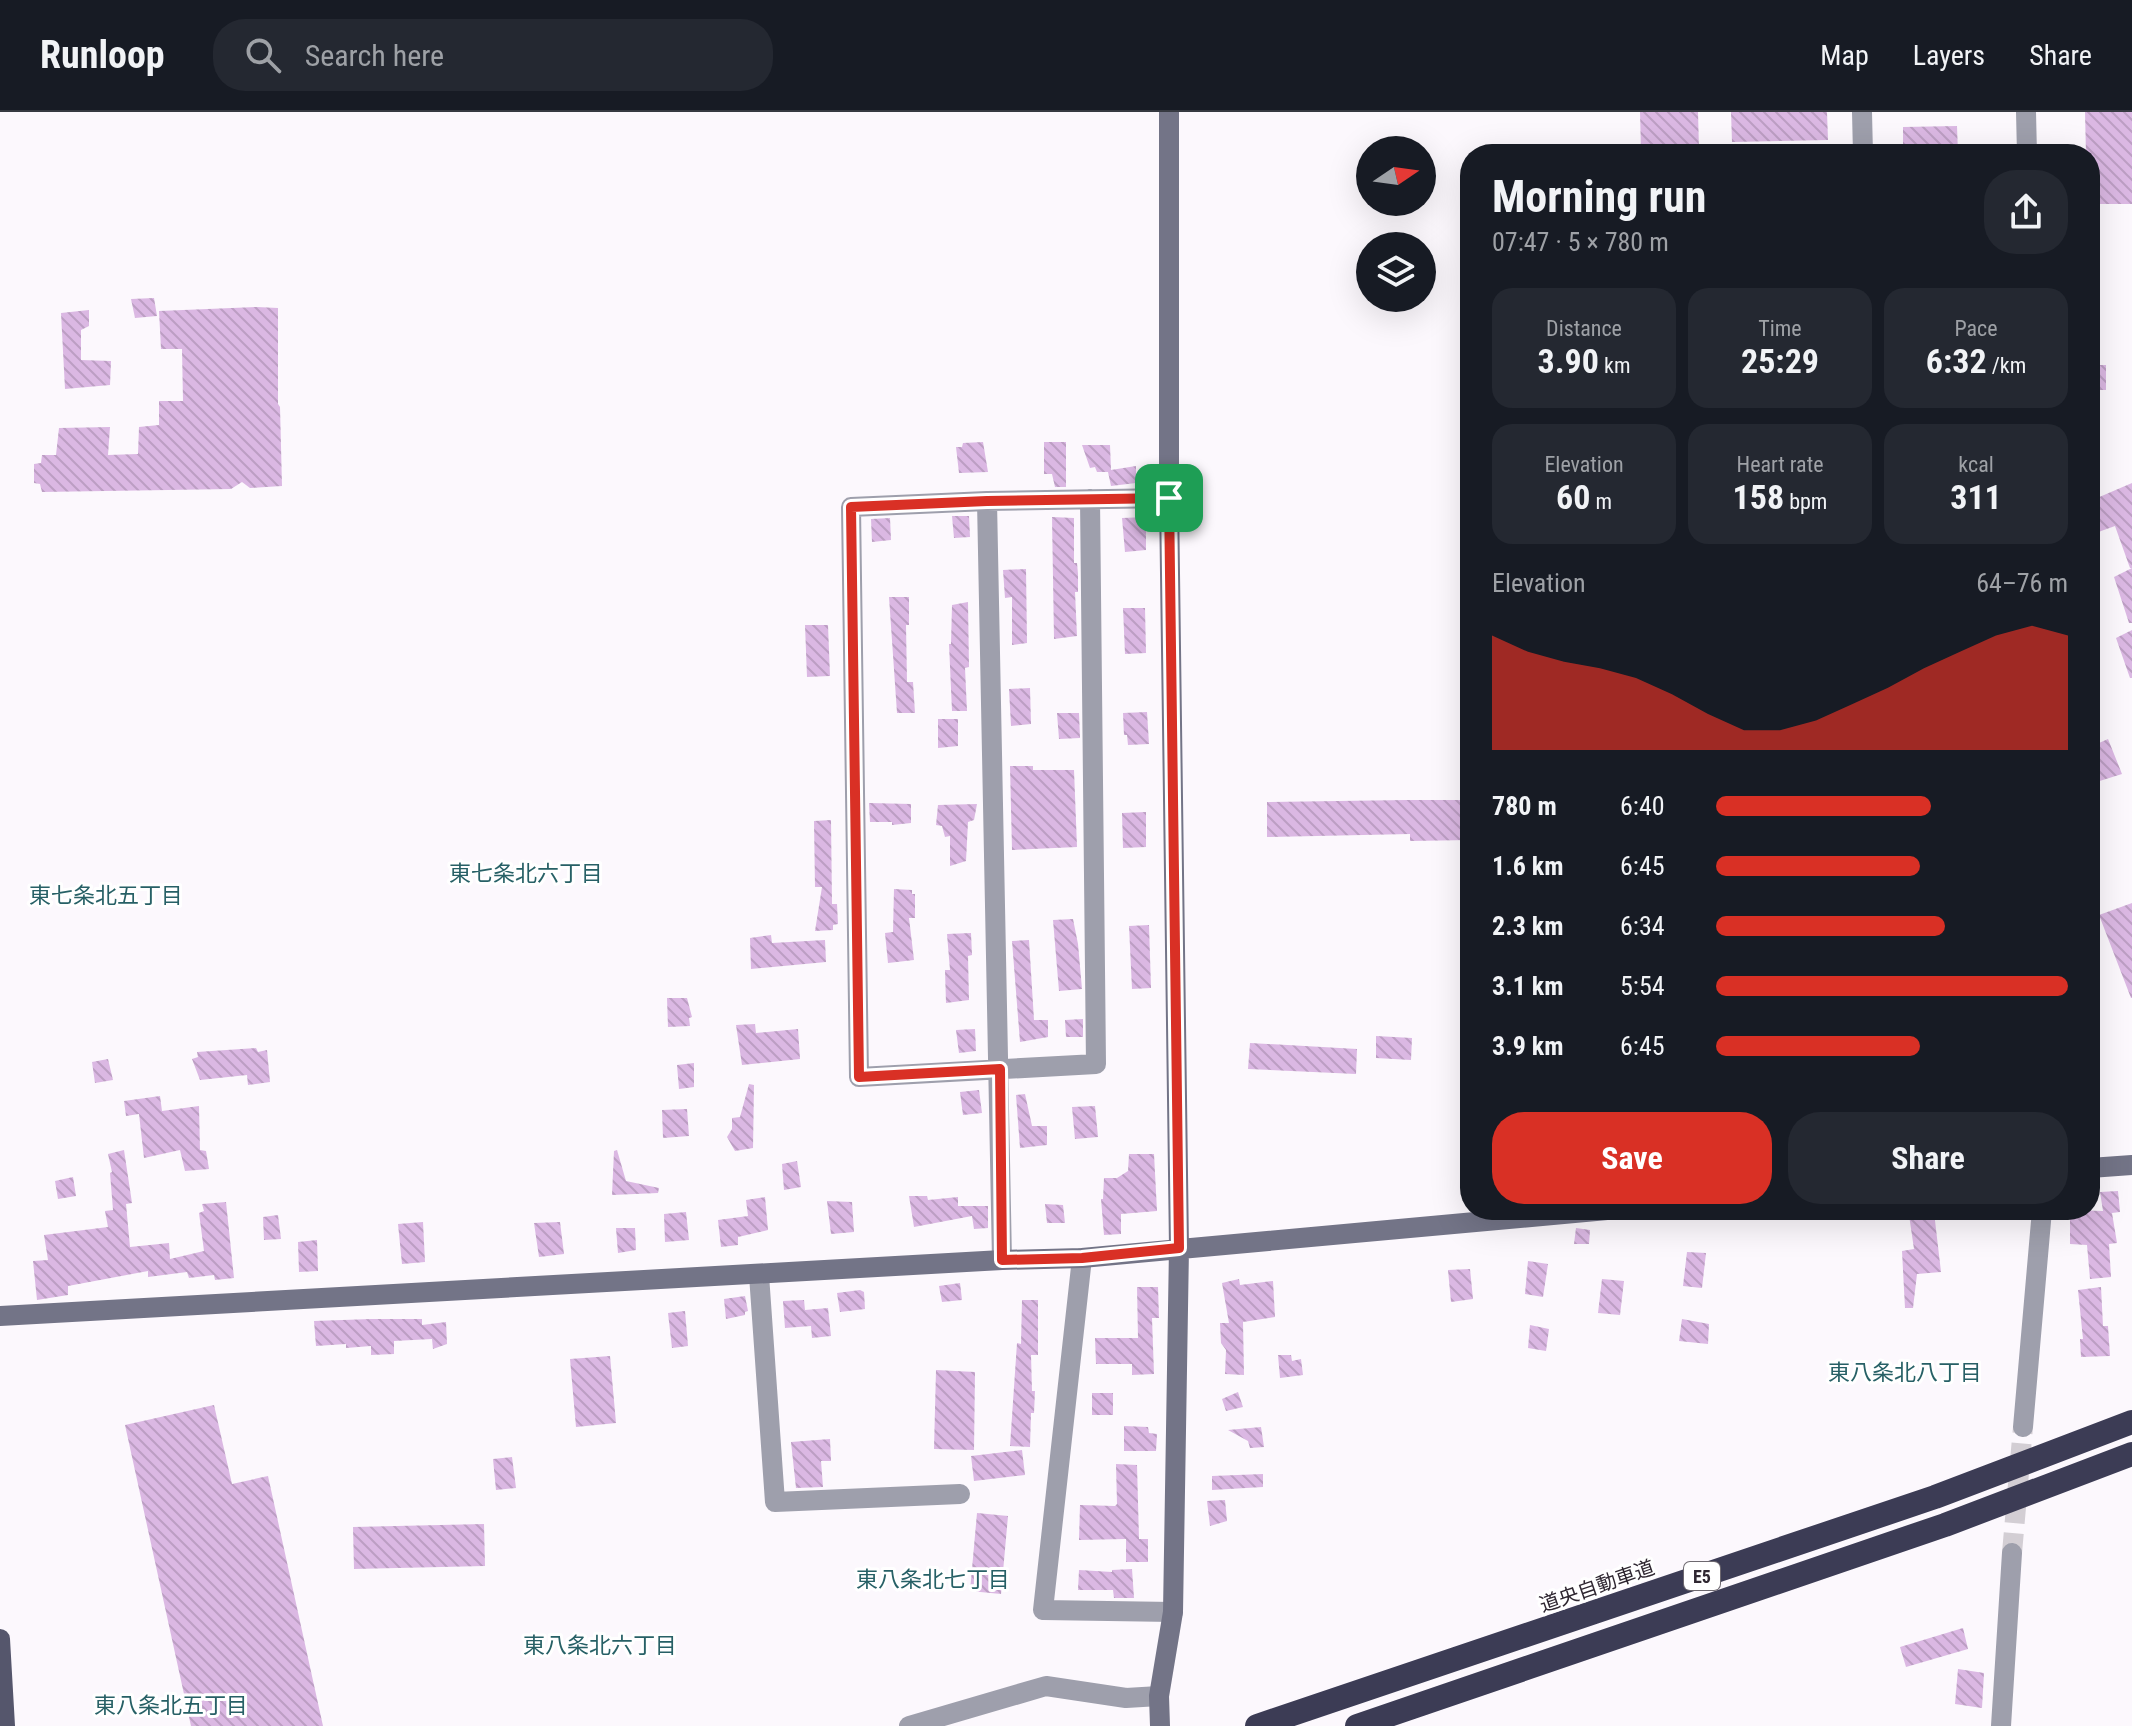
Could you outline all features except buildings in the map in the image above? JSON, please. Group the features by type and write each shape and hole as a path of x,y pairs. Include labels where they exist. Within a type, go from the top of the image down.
{"highway":[{"name":"道央自動車道","path":"1263,1724 1935,1497 2132,1422"},
{"name":"E5","path":"1357,1726 1945,1525 2132,1454"}],"main road":[{"path":"0,1639 5,1726"}],"street":[{"path":"1160,1726 1159,1696 1173,1612 1179,1248 1169,498 1169,112"},
{"path":"1862,112 1863,144"},
{"path":"2026,112 2027,144"},
{"path":"1090,499 1096,1064 859,1077 851,507 987,501 1090,499 1169,498"},
{"path":"987,501 1002,1260"},
{"path":"2100,1167 2132,1165"},
{"path":"0,1316 1082,1258 1494,1220"},
{"path":"2023,1427 2041,1220"},
{"path":"1082,1258 1043,1610 1173,1612"},
{"path":"759,1275 775,1502 960,1494"},
{"path":"2001,1726 2012,1553"},
{"path":"909,1726 1046,1686 1126,1698 1159,1696"}],"tunnel":[{"path":"2012,1553 2023,1427"}],"district":[{"name":"東七条北六丁目","path":"526,873"},
{"name":"東七条北五丁目","path":"106,895"},
{"name":"東八条北八丁目","path":"1905,1372"},
{"name":"東八条北七丁目","path":"933,1579"},
{"name":"東八条北六丁目","path":"600,1645"},
{"name":"東八条北五丁目","path":"171,1705"}],"route":[{"path":"1169,498 1179,1248 1082,1258 1002,1260 1000,1069 859,1077 851,507 1169,498"}]}
